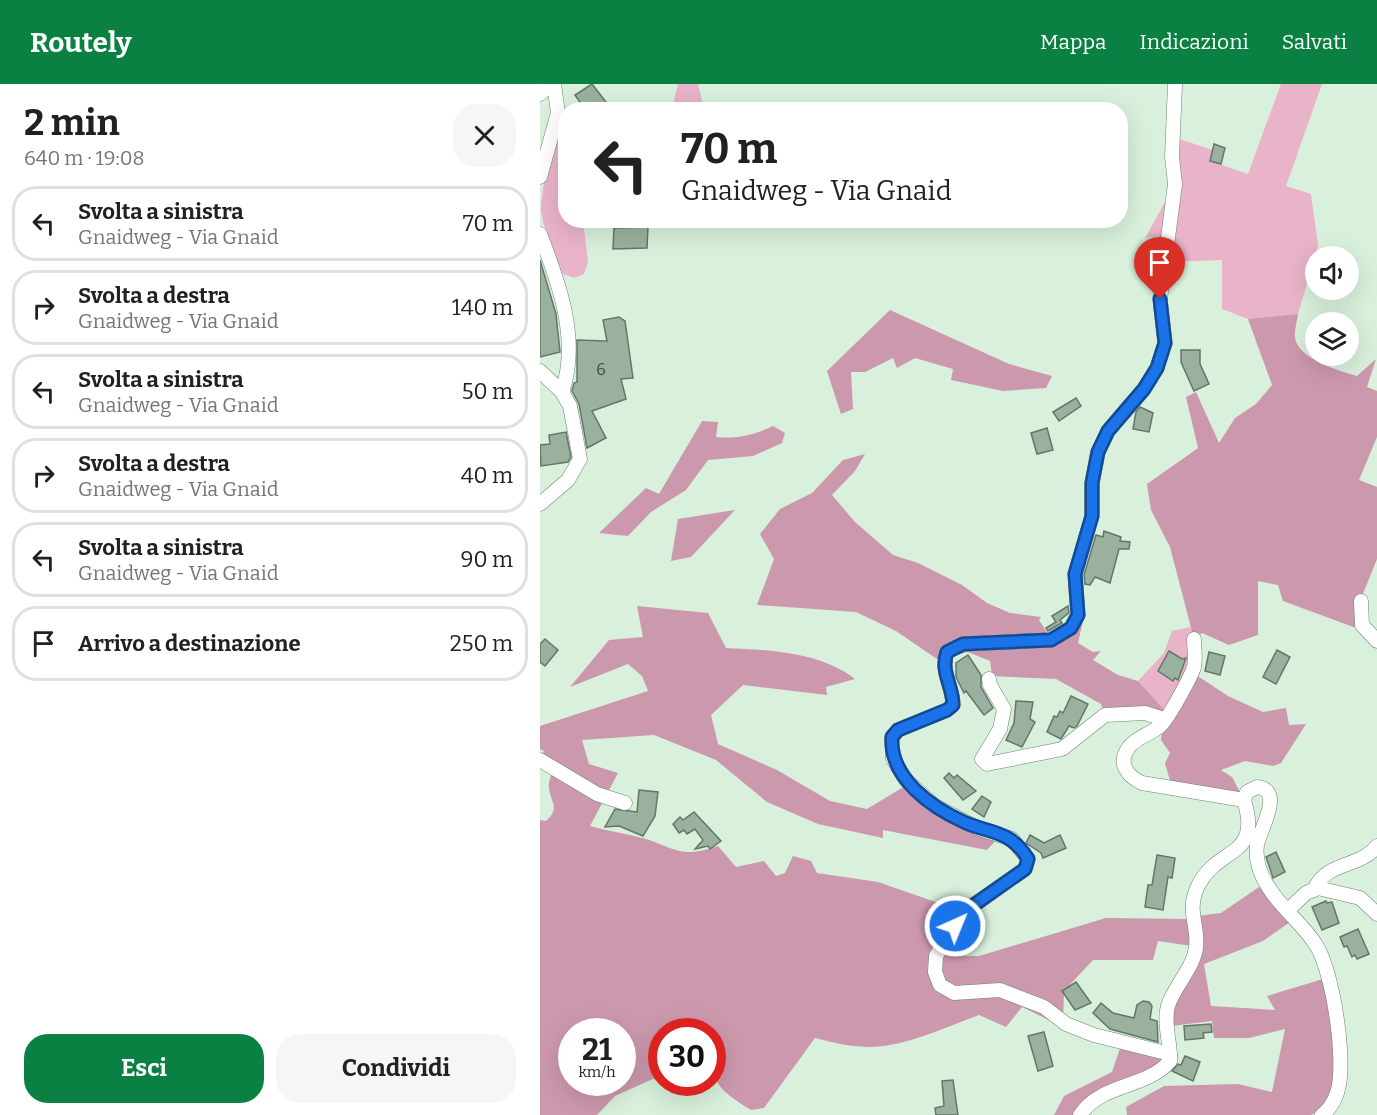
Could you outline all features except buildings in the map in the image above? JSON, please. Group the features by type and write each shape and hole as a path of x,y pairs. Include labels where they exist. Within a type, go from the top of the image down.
{"street":[{"path":"540,94 553,84 558,113 540,177"},
{"path":"1170,1054 1094,1035 1066,1024 1044,1007 1000,990 954,993 940,985 935,972 936,956 955,926 971,907 1025,869 1028,859 1012,838 970,825 935,806 906,780 893,759 891,746 892,737 898,730 947,710 953,705 953,691 946,676 944,663 947,652 963,644 1051,640 1071,628 1078,615 1075,574 1092,516 1092,483 1098,452 1108,431 1144,389 1157,368 1165,343 1160,299 1175,184 1172,157 1175,84"},
{"path":"540,234 566,313 569,369 562,392"},
{"path":"540,371 562,392 572,414 580,459 568,480 540,504"},
{"path":"540,510 556,491"},
{"path":"1361,601 1362,625 1377,641"},
{"path":"1194,639 1194,666 1162,725 1129,747 1124,759 1125,771 1130,777 1142,783 1244,800"},
{"path":"989,679 1004,710 1000,729 982,759 987,764 1062,750 1105,716 1145,713 1166,717"},
{"path":"540,760 597,794 625,803"},
{"path":"1080,1115 1101,1096 1157,1073 1170,1061 1167,1012 1196,947 1192,904 1198,885 1207,872 1243,843 1250,821 1244,800 1247,792 1257,787 1266,790 1271,799 1257,845 1257,862 1272,892 1316,944 1326,964 1333,998 1337,1030 1338,1091 1330,1109 1322,1115"},
{"path":"1314,890 1324,873 1375,848"},
{"path":"1287,910 1306,893 1318,888 1360,898 1377,914"}],"shaded area":[{"path":"678,84 698,84 702,102 674,102"},
{"path":"1281,84 1322,84 1286,186 1311,194 1318,246 1305,246 1305,290 1298,314 1248,319 1222,309 1222,260 1166,262 1158,236 1145,238 1175,184 1173,137 1213,150 1210,161 1248,174"},
{"path":"558,130 558,228 584,228 588,262 584,274 574,278 561,273 542,219 543,188"},
{"path":"890,310 1009,364 1052,376 1046,388 1003,391 951,380 953,369 915,358 897,368 893,358 865,372 851,372 853,409 841,414 827,371"},
{"path":"1298,314 1295,338 1305,353 1305,366 1328,366 1357,376 1376,359 1367,387 1377,391 1377,437 1359,480 1377,487 1377,559 1360,601 1367,632 1283,601 1278,585 1258,581 1258,635 1229,645 1202,633 1194,639 1170,547 1151,510 1147,484 1198,448 1186,397 1196,392 1219,443 1235,418 1256,404 1272,385 1248,319"},
{"path":"702,421 718,422 716,437 746,436 773,426 785,433 782,443 753,456 708,460 686,490 651,512 628,536 599,533 646,488 659,494"},
{"path":"865,454 855,471 832,495 855,522 893,555 918,563 962,585 987,603 1010,613 1041,617 1039,620 1050,637 1058,637 1078,612 1085,612 1078,643 1093,652 1101,651 1093,660 1118,675 1138,681 1169,715 1193,673 1228,696 1263,712 1286,708 1289,725 1306,724 1281,763 1273,766 1245,761 1221,770 1232,777 1241,794 1171,784 1165,763 1170,753 1161,740 1164,719 1105,715 1101,704 1056,679 992,676 990,661 968,652 937,659 896,631 856,612 757,605 774,559 760,534 780,509 812,493 843,460"},
{"path":"735,510 691,557 671,561 678,519"},
{"path":"637,606 708,613 726,648 794,654 841,670 855,679 826,687 827,695 743,685 711,715 718,744 777,770 830,801 867,809 910,783 1000,836 987,850 883,830 883,838 818,824 767,802 716,760 654,735 582,740 589,764 618,773 590,826 646,839 681,851 696,852 718,846 736,867 764,861 776,876 785,873 793,856 811,861 817,873 878,882 973,915 951,956 979,956 1106,918 1187,919 1192,946 1158,941 1153,960 1093,960 1064,991 1063,1027 1022,1007 1006,1027 979,1015 926,1035 885,1046 857,1046 815,1038 764,1108 751,1110 726,1092 726,1018 648,1018 648,1081 636,1087 636,1018 558,1018 558,1096 615,1096 597,1115 540,1115 540,820 546,821 553,812 554,804 549,786 554,767 542,755 544,751 540,749 540,726 648,691 642,676 628,664 570,687 609,640 643,637"},
{"path":"1191,627 1194,640 1193,663 1186,683 1169,715 1138,681 1164,653 1172,631"},
{"path":"1259,887 1293,920 1263,941 1204,964 1211,1006 1275,1010 1267,996 1323,979 1333,1025 1336,1061 1333,1093 1327,1105 1311,1115 1127,1115 1126,1107 1164,1086 1238,1084 1272,1092 1285,1029 1249,1038 1214,1038 1212,1021 1172,1026 1171,1007 1201,947 1197,916 1221,913"},
{"path":"1121,1045 1166,1056 1159,1067 1078,1115 1054,1115 1064,1096 1112,1072"}],"route":[{"path":"955,926 971,907 1025,869 1028,859 1012,838 977,828 954,818 912,787 893,759 892,737 898,730 947,710 953,705 953,691 946,676 944,663 947,652 963,644 1041,638 1051,640 1071,628 1078,615 1075,574 1092,516 1092,483 1098,452 1108,431 1144,389 1157,368 1165,343 1160,299"}]}
